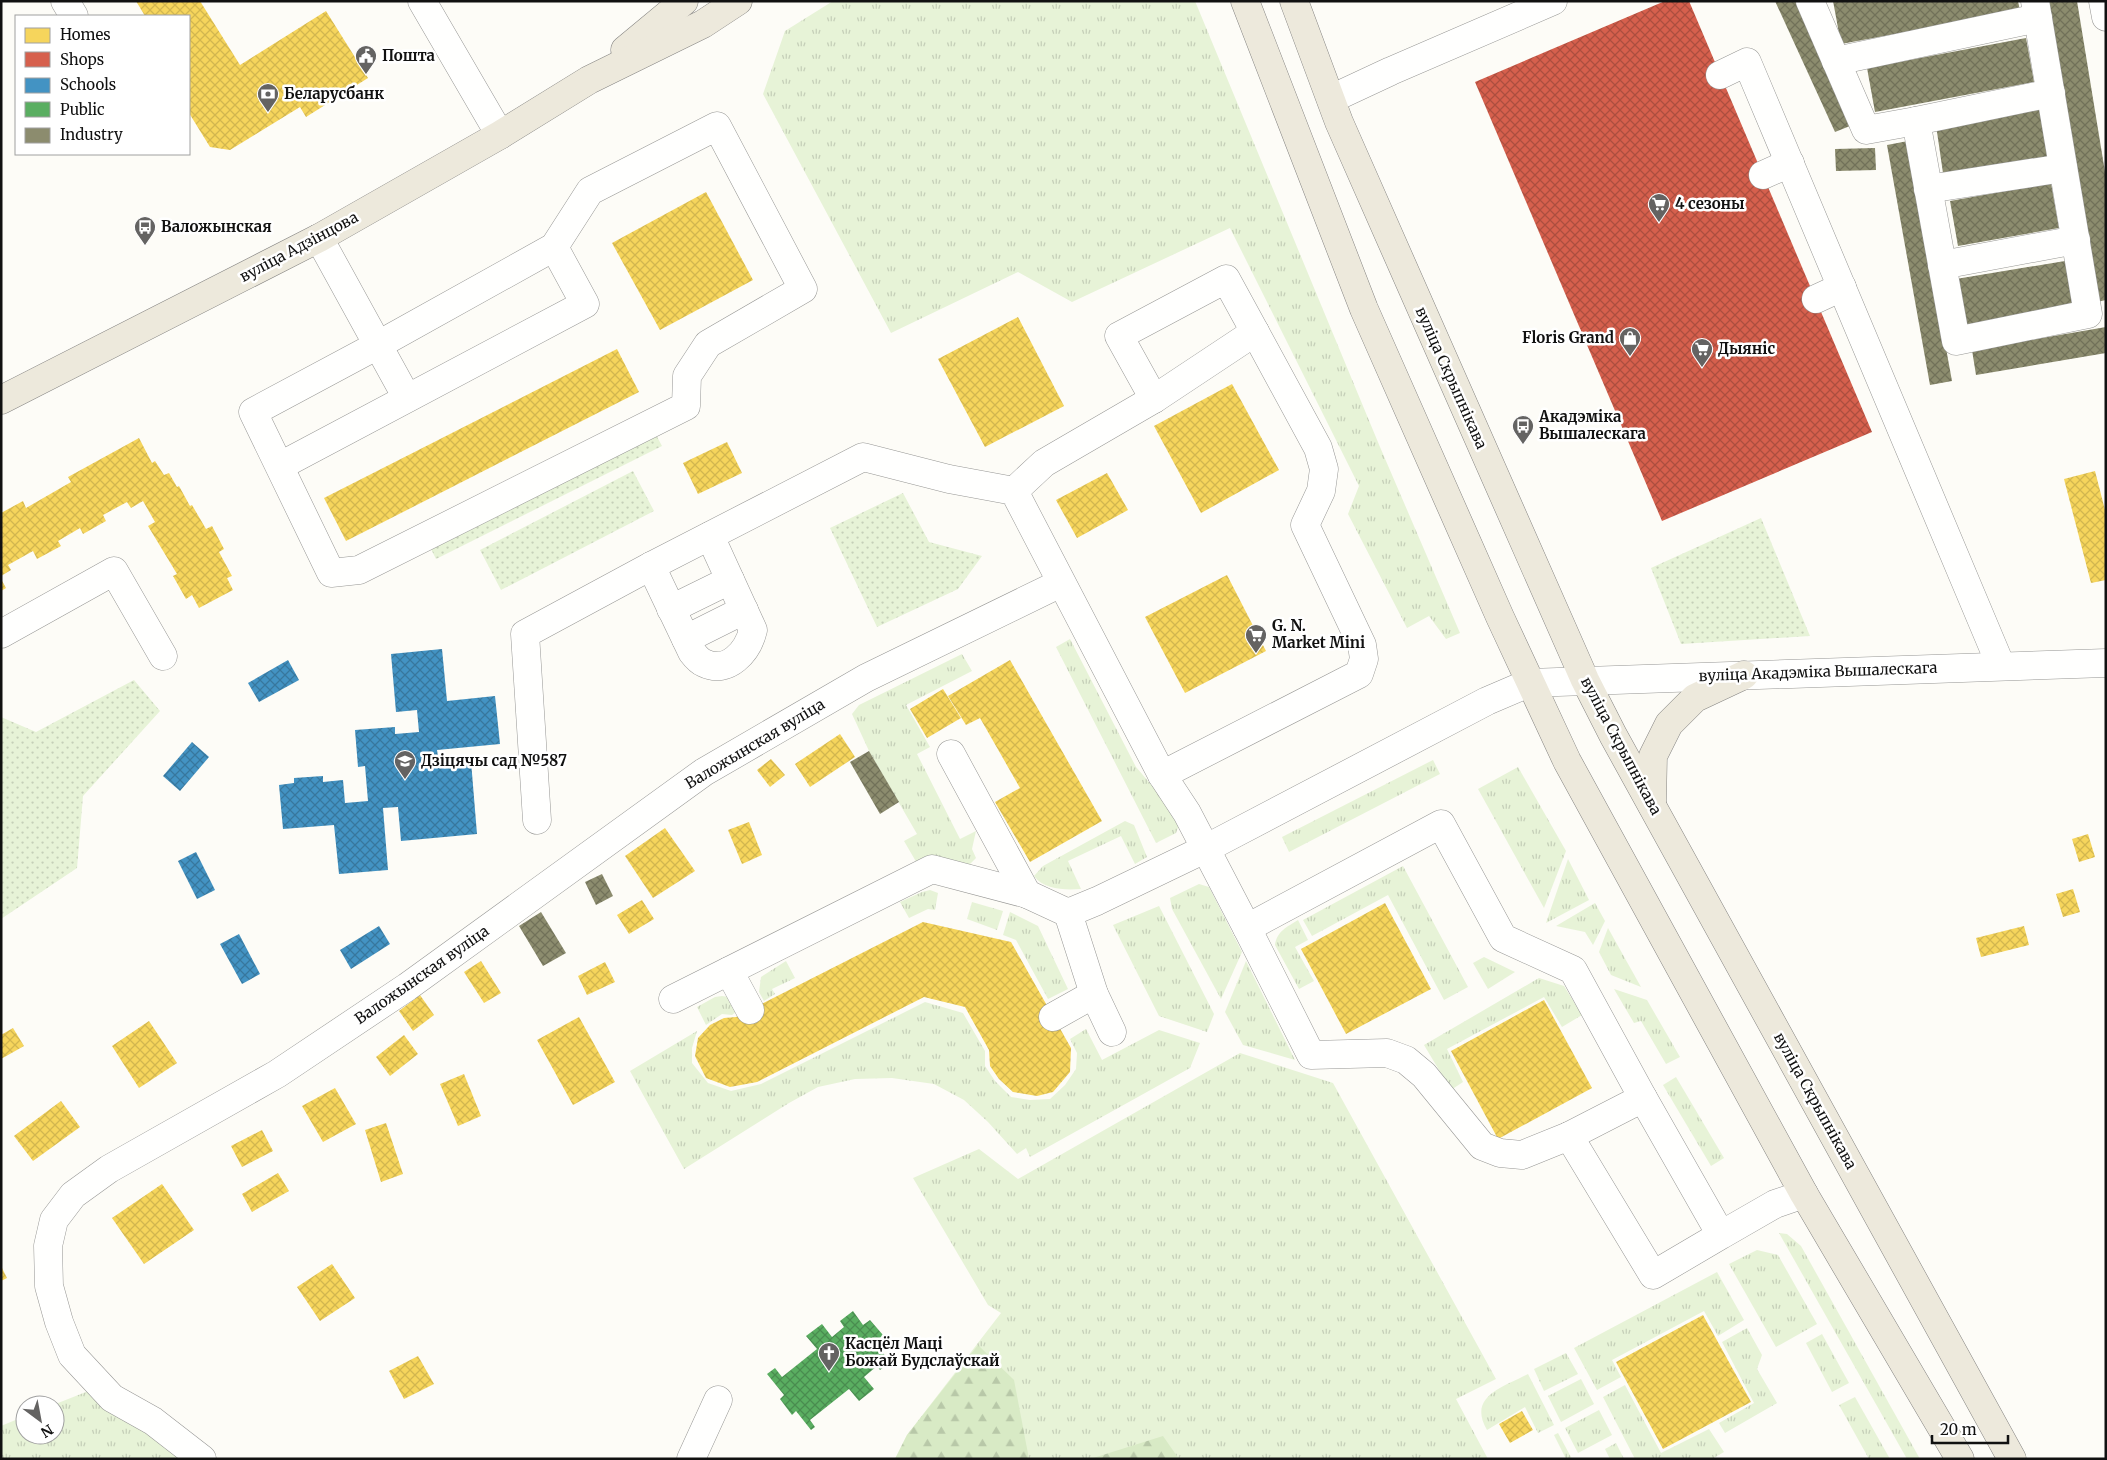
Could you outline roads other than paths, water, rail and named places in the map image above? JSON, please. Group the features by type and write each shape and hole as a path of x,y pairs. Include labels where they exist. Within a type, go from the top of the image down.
{"main road":[{"name":"вуліца Адзінцова","path":"589,80 684,1"},
{"name":"вуліца Адзінцова","path":"1,400 319,238 500,134 589,80 702,24 738,1"},
{"path":"1245,1 1364,308 1530,683 1585,796 1804,1194 1960,1459"},
{"name":"вуліца Скрыпнікава","path":"1294,1 1331,99 1376,205 1585,680 1652,806 2012,1459"},
{"path":"1652,806 1653,756 1669,724 1695,698 1744,675"}],"street":[{"path":"65,1 73,15"},
{"path":"422,1 500,134"},
{"path":"1331,99 1391,70 1553,1"},
{"path":"1810,1 1866,130 2051,93"},
{"path":"2103,1 2106,18"},
{"path":"1836,61 2036,10 2088,314 1956,341 1916,121"},
{"path":"1720,75 1747,62 2000,666"},
{"path":"717,126 803,290 708,344 686,376 686,406 358,570 330,573 253,412 554,247 590,191 717,126"},
{"path":"1763,175 1790,163"},
{"path":"1928,189 2063,168"},
{"path":"319,238 407,398"},
{"path":"1942,265 2076,240"},
{"path":"280,466 585,304 554,247"},
{"path":"1154,399 1119,336 1226,279 1318,448 1324,469 1321,491 1305,525 1362,645 1364,659 1359,674 1162,775"},
{"path":"1816,299 1842,287"},
{"path":"1014,491 1044,463 1154,399 1255,332"},
{"path":"537,820 525,634 650,566 863,457 950,479 1014,491"},
{"path":"1014,491 1162,775 1187,814 1205,848 1311,1055 1387,1053 1406,1060 1424,1075 1482,1146 1500,1153 1522,1154 1569,1136 1643,1098"},
{"path":"650,566 692,652 703,663 721,666 732,662 743,654 750,643 753,630 710,536"},
{"path":"1,634 114,571 162,656"},
{"path":"671,609 730,580"},
{"name":"Валожынская вуліца","path":"202,1459 153,1421 112,1398 72,1355 59,1322 49,1286 48,1246 54,1220 73,1194 109,1169 277,1074 407,987 704,772 866,678 1061,583"},
{"path":"686,639 744,610"},
{"name":"вуліца Акадэміка Вышалескага","path":"1068,913 1097,901 1205,848 1487,701 1530,683 2106,663"},
{"path":"951,754 1027,894"},
{"path":"1247,928 1441,824 1503,938 1573,970 1721,1235"},
{"path":"673,999 932,869 1027,894 1068,913 1094,994 1112,1032"},
{"path":"729,971 750,1010"},
{"path":"1053,1017 1094,994"},
{"path":"1569,1136 1653,1275 1775,1204 1804,1194"},
{"path":"691,1459 718,1400"}],"place":[{"name":"Пошта","path":"366,75"},
{"name":"Беларусбанк","path":"268,113"},
{"name":"4 сезоны","path":"1659,223"},
{"name":"Валожынская","path":"145,246"},
{"name":"Floris Grand","path":"1630,357"},
{"name":"Дыяніс","path":"1702,368"},
{"name":"Акадэміка Вышалескага","path":"1523,445"},
{"name":"G. N. Market Mini","path":"1256,654"},
{"name":"Дзіцячы сад №587","path":"405,780"},
{"name":"Касцёл Маці Божай Будслаўскай","path":"829,1372"}]}
